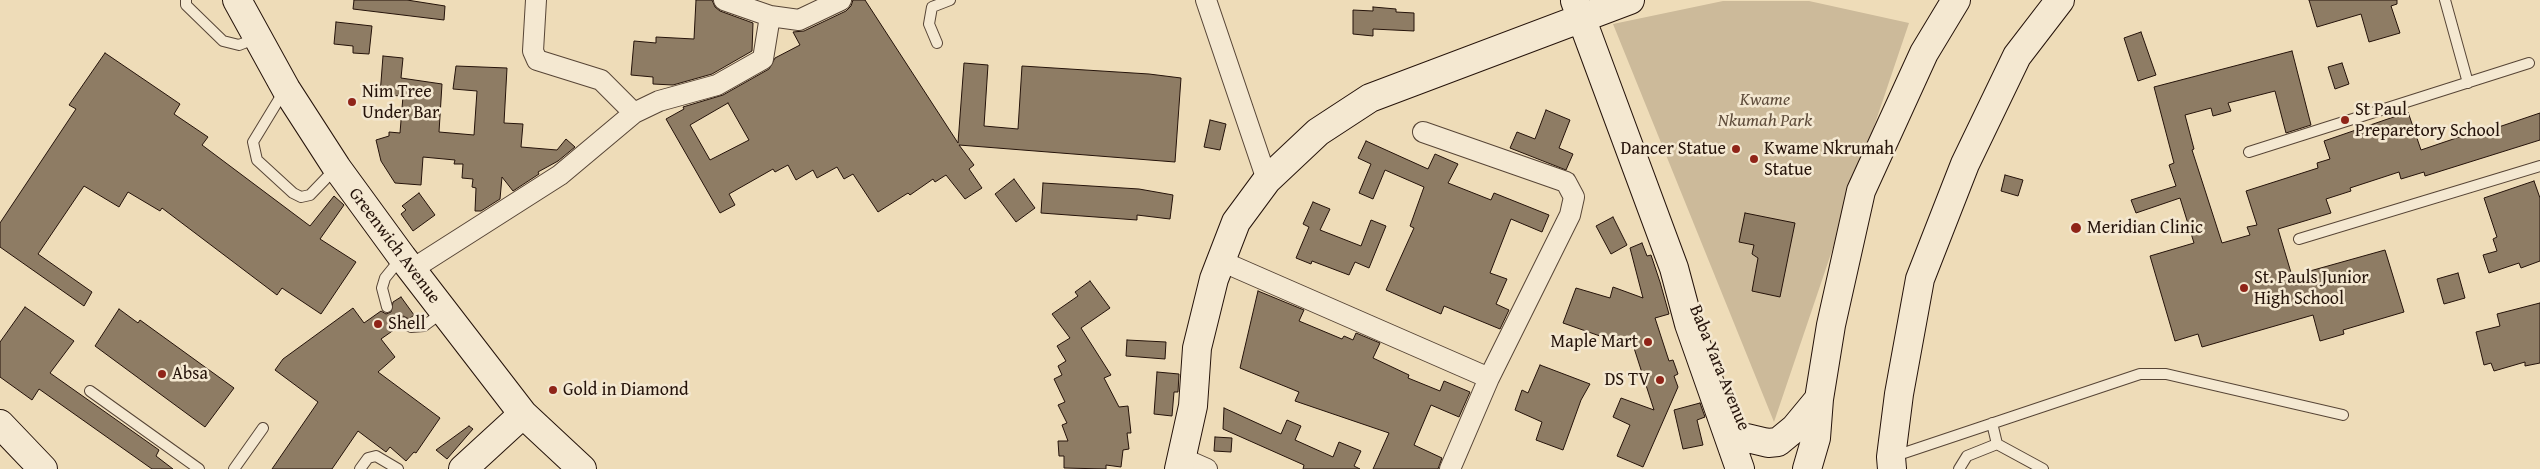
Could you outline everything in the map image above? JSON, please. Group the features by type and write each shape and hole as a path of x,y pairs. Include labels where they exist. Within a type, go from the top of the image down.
{"main road":[{"name":"Greenwich Avenue","path":"237,0 286,89 337,168 406,264 524,414 582,469"},
{"path":"1180,464 1193,406 1197,348 1214,279 1236,222 1267,180 1318,132 1370,98 1577,9 1630,0"},
{"path":"1807,469 1816,438 1819,399 1831,325 1861,191 1924,53 1956,0"},
{"path":"1892,463 1899,394 1920,279 1965,164 2017,56 2060,0"},
{"name":"Baba Yara Avenue","path":"1577,9 1674,268 1689,324 1740,469"},
{"name":"Baba Yara Avenue","path":"1674,268 1704,321 1758,469"},
{"path":"1747,438 1768,443 1778,442 1796,428 1819,399"},
{"path":"463,469 524,414"},
{"path":"0,424 43,469"}],"street":[{"path":"536,0 533,51 538,60 601,80 634,114"},
{"path":"724,0 770,16 799,20 841,0"},
{"path":"1206,0 1267,180"},
{"path":"406,264 552,180 634,114 659,101 717,85 763,59 770,16"},
{"path":"1423,132 1566,182 1574,196 1570,215 1490,378 1450,469"},
{"path":"1221,261 1490,378"},
{"path":"1180,464 1207,469"}],"lane":[{"path":"186,0 186,5 223,42 239,45 258,37"},
{"path":"937,43 929,24 932,7 950,0"},
{"path":"2445,0 2468,83"},
{"path":"2249,152 2529,63"},
{"path":"286,89 253,142 257,160 293,193 301,197 310,195 337,168"},
{"path":"2299,239 2540,166"},
{"path":"387,307 382,288 385,278 406,264"},
{"path":"403,323 411,327 424,326 443,312"},
{"path":"1892,463 1992,423 2140,374 2166,374 2343,415"},
{"path":"90,390 199,469"},
{"path":"1992,423 1998,444 2043,469"},
{"path":"234,469 263,428"},
{"path":"1959,469 1968,456 1998,444"},
{"path":"360,469 368,458 376,456 398,469"}],"green space":[{"name":"Kwame Nkumah Park","path":"1723,1 1809,1 1909,23 1774,422 1613,24"}],"building":[{"path":"354,0 407,0 445,6 444,20 353,9"},
{"path":"696,0 712,0 715,7 720,11 753,23 752,51 712,74 673,85 653,84 653,77 631,75 634,41 656,43 656,37 694,39"},
{"path":"853,0 865,0 958,143 964,63 988,65 984,126 1018,129 1022,66 1149,74 1181,78 1175,162 959,145 974,165 969,169 982,188 965,199 946,175 935,182 933,179 910,195 908,193 878,212 853,174 844,179 837,167 817,178 813,170 796,180 788,165 775,172 773,169 729,194 735,205 720,213 666,119 684,109 683,107 723,95 769,69 775,58 800,45 793,32 804,31 846,11 851,6","holes":["728,103 749,140 710,160 690,125"]},
{"path":"2309,0 2397,0 2397,4 2391,6 2400,33 2369,42 2361,14 2317,27"},
{"path":"1373,7 1396,9 1396,12 1414,13 1414,31 1373,29 1373,36 1353,34 1353,10 1373,11"},
{"path":"336,22 372,26 369,54 353,53 353,46 334,44"},
{"path":"2141,32 2156,75 2138,81 2124,38"},
{"path":"2292,51 2311,125 2286,133 2275,91 2228,103 2231,111 2213,116 2211,108 2185,115 2194,149 2192,150 2222,243 2250,235 2247,227 2257,225 2246,191 2318,168 2317,163 2330,159 2324,141 2408,112 2421,150 2474,132 2475,135 2540,113 2540,140 2425,176 2424,172 2401,179 2399,172 2350,188 2351,191 2326,199 2331,213 2278,229 2292,276 2385,250 2404,312 2343,330 2344,334 2320,341 2313,315 2202,347 2198,334 2175,341 2150,256 2194,243 2180,198 2136,213 2131,200 2176,186 2169,165 2174,163 2154,87"},
{"path":"105,53 180,104 174,114 208,137 202,145 310,226 334,196 344,205 320,239 356,262 321,314 282,288 277,295 162,208 160,211 128,192 119,207 84,186 38,254 92,292 84,306 0,247 0,223 76,109 69,105"},
{"path":"383,56 403,58 401,78 442,84 439,132 474,135 477,91 453,89 456,66 507,68 504,123 523,124 521,147 557,150 566,139 575,147 558,161 538,172 539,174 513,191 502,177 500,199 481,211 475,211 476,188 472,187 473,179 462,178 463,164 454,164 455,160 423,157 421,185 395,183 381,161 376,140 389,136 389,132 400,133 403,96 380,95"},
{"path":"2342,63 2349,84 2335,89 2328,67"},
{"path":"1546,110 1570,120 1559,148 1573,154 1566,170 1510,148 1517,132 1535,139"},
{"path":"1210,120 1226,124 1220,150 1204,147"},
{"path":"1366,141 1428,169 1435,154 1458,164 1448,183 1491,200 1494,193 1549,215 1542,232 1511,219 1490,273 1507,279 1496,304 1509,310 1500,329 1444,306 1441,314 1386,290 1414,228 1410,226 1424,187 1385,170 1373,199 1359,193 1371,164 1358,158"},
{"path":"2005,175 2023,180 2018,196 2001,191"},
{"path":"1014,179 1035,208 1016,222 995,194"},
{"path":"2534,181 2540,198 2540,261 2521,268 2519,263 2489,273 2483,255 2497,251 2493,239 2497,237 2484,198"},
{"path":"1043,183 1139,189 1173,195 1170,219 1137,215 1137,220 1041,213"},
{"path":"419,193 435,215 413,231 401,214 406,210 402,206"},
{"path":"1313,202 1330,209 1320,230 1361,246 1371,220 1386,226 1369,268 1355,262 1349,275 1312,261 1311,264 1296,258 1309,227 1303,224"},
{"path":"1745,213 1795,223 1780,297 1752,291 1758,258 1752,254 1754,245 1739,242"},
{"path":"1613,217 1627,245 1611,254 1596,226"},
{"path":"1642,243 1647,256 1651,255 1669,314 1655,318 1669,361 1673,360 1678,374 1674,376 1678,387 1643,467 1617,456 1630,425 1613,417 1621,398 1654,410 1634,348 1563,323 1576,288 1610,298 1613,287 1643,298 1630,248"},
{"path":"2458,273 2465,298 2444,304 2437,279"},
{"path":"1090,281 1110,308 1081,328 1111,375 1104,378 1119,407 1128,406 1131,433 1127,433 1129,449 1123,450 1121,467 1106,465 1106,469 1064,468 1064,456 1059,456 1058,441 1068,441 1062,425 1067,423 1058,405 1065,402 1054,379 1062,375 1058,366 1066,361 1057,346 1070,338 1052,314 1078,296 1075,292"},
{"path":"1258,291 1304,310 1299,321 1342,339 1344,336 1353,340 1356,333 1380,343 1373,358 1409,375 1408,378 1440,391 1444,381 1470,392 1459,417 1431,405 1414,445 1442,458 1438,469 1373,469 1389,433 1295,401 1299,392 1240,368"},
{"path":"401,297 414,315 409,319 403,316 399,318 396,323 398,327 381,339 395,357 378,372 440,418 416,453 414,452 406,461 390,447 386,452 358,431 332,469 272,469 318,402 275,370 283,359 353,308 364,323 381,311 386,314 391,312 393,302"},
{"path":"2540,303 2540,363 2525,366 2525,362 2494,371 2491,363 2484,365 2476,332 2500,326 2497,314"},
{"path":"25,307 74,341 50,373 159,450 156,456 173,469 152,469 39,389 32,400 0,377 0,342"},
{"path":"119,309 138,323 140,320 234,388 205,427 95,346"},
{"path":"1127,340 1166,342 1165,359 1126,356"},
{"path":"1540,365 1590,384 1581,400 1563,450 1536,440 1542,422 1515,410 1522,390 1528,393"},
{"path":"1157,372 1179,374 1178,392 1174,392 1172,416 1154,414"},
{"path":"1700,403 1705,417 1697,420 1703,445 1683,449 1674,410"},
{"path":"1224,408 1281,434 1287,420 1301,426 1295,440 1333,457 1339,442 1361,451 1354,466 1360,469 1303,469 1304,465 1223,429"},
{"path":"469,426 473,429 447,459 436,450"},
{"path":"1215,437 1232,438 1231,452 1214,451"}],"place":[{"name":"Nim Tree Under Bar","path":"352,102"},
{"name":"St Paul Preparetory School","path":"2345,120"},
{"name":"Dancer Statue","path":"1736,149"},
{"name":"Kwame Nkrumah Statue","path":"1754,159"},
{"name":"Meridian Clinic","path":"2076,228"},
{"name":"St. Pauls Junior High School","path":"2244,288"},
{"name":"Shell","path":"378,324"},
{"name":"Maple Mart","path":"1648,342"},
{"name":"Absa","path":"162,374"},
{"name":"DS TV","path":"1660,380"},
{"name":"Gold in Diamond","path":"553,390"}]}
